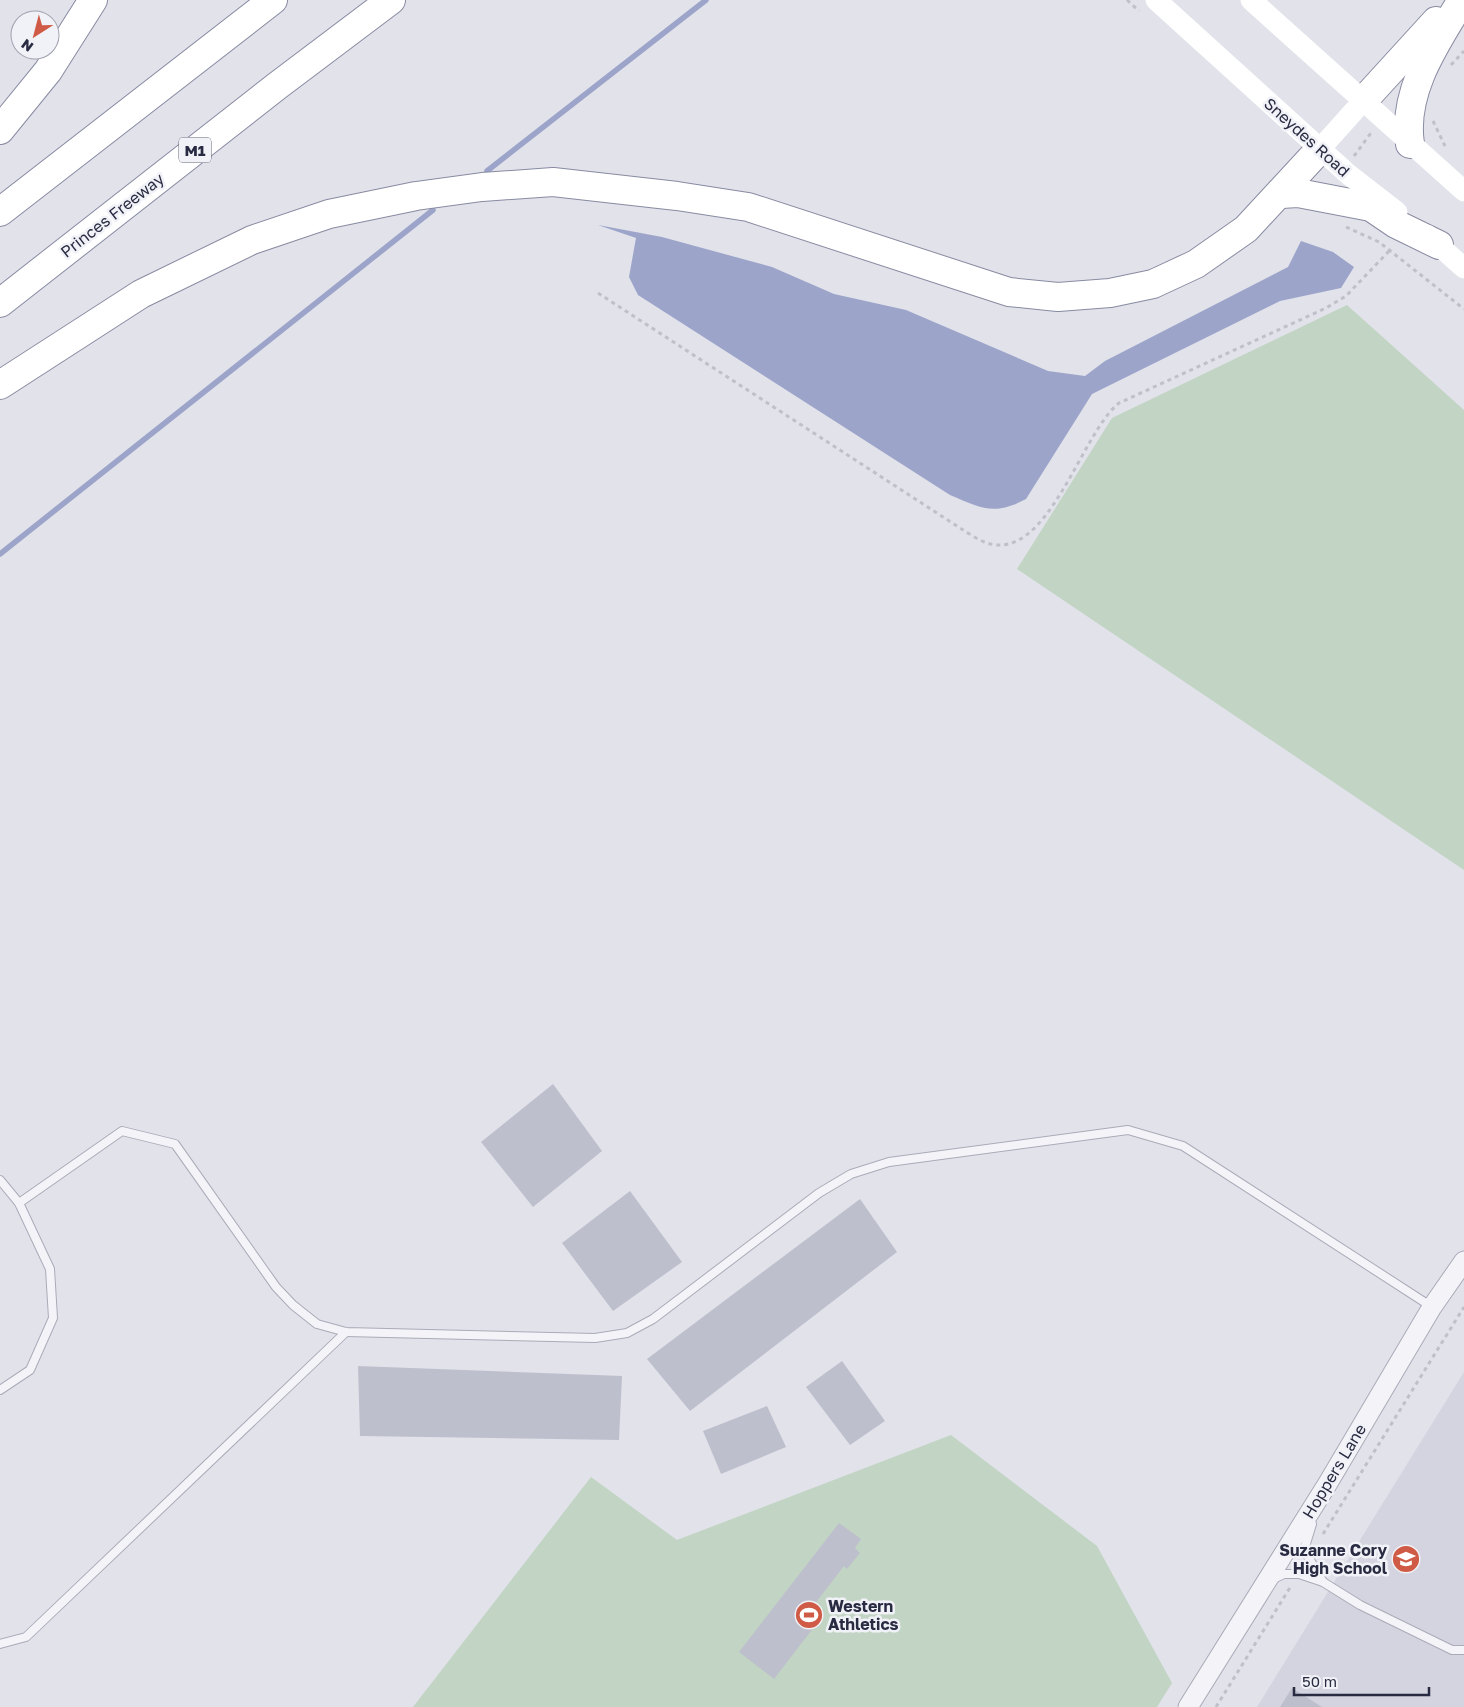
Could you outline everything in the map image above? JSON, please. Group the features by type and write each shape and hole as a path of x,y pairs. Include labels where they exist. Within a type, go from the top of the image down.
{"highway":[{"path":"0,130 48,71 93,0"},
{"path":"0,212 273,0"},
{"name":"Princes Freeway","path":"0,303 277,86 392,0"},
{"path":"1372,110 1454,0"},
{"path":"1410,144 1407,127 1420,105 1428,57 1462,0"},
{"path":"0,385 141,294 235,247 329,214 416,196 482,187 553,182 677,196 748,207 1009,292 1058,297 1110,293 1153,284 1196,264 1246,229 1281,194 1320,149"},
{"path":"1281,194 1298,193 1372,207 1396,224 1439,245"}],"main road":[{"name":"Sneydes Road","path":"1156,0 1320,149 1439,245 1464,268"},
{"path":"1250,0 1464,191"},
{"path":"1320,149 1372,110"}],"street":[{"name":"Hoppers Lane","path":"1188,1707 1328,1483 1432,1307 1464,1261"}],"lane":[{"path":"20,1203 122,1131 175,1144 276,1286 287,1299 317,1324 346,1332 594,1338 627,1333 653,1319 819,1193 851,1174 889,1162 1128,1130 1183,1146 1432,1307"},
{"path":"0,1180 20,1203 50,1269 52,1318 30,1370 0,1390"},
{"path":"0,1644 26,1637 346,1332"},
{"path":"1323,1582 1304,1550 1308,1532 1328,1483"},
{"path":"1266,1582 1284,1574 1299,1574 1323,1582 1360,1604 1452,1650 1464,1650"}],"path":[{"path":"1445,71 1464,51"},
{"path":"1420,105 1450,152"},
{"path":"1342,168 1372,110"},
{"path":"598,293 960,528 987,544 1005,544 1020,541 1031,533 1048,512 1101,421 1119,403 1326,308 1346,296 1390,250"},
{"path":"1308,1559 1464,1307"},
{"path":"1216,1707 1299,1574"}],"shaded area":[{"name":"Suzanne Cory High School","path":"1464,1372 1464,1707 1257,1707 1373,1519"}],"green space":[{"path":"1347,305 1464,410 1464,870 1017,569 1112,418"},
{"name":"Western Athletics","path":"951,1435 1097,1546 1172,1683 1157,1707 413,1707 591,1477 677,1540"}],"water":[{"path":"598,225 662,237 772,267 834,294 906,310 1048,371 1085,376 1105,361 1288,267 1301,241 1333,252 1354,267 1341,288 1280,301 1092,394 1026,499 996,509 970,504 950,495 638,295 629,277 636,238"}],"building":[{"path":"553,1084 602,1151 533,1207 481,1142"},
{"path":"630,1191 682,1262 613,1311 562,1243"},
{"path":"860,1199 897,1252 690,1411 647,1359"},
{"path":"842,1361 885,1421 850,1445 806,1387"},
{"path":"358,1366 622,1376 619,1440 360,1436"},
{"path":"767,1406 786,1447 721,1474 703,1431"},
{"path":"839,1523 861,1539 855,1548 860,1553 847,1569 844,1566 814,1605 824,1614 774,1679 739,1652"},
{"path":"1292,1688 1322,1707 1280,1707"}],"waterway":[{"path":"487,171 706,0"},
{"path":"0,554 433,210"}],"place":[{"name":"Suzanne Cory High School","path":"1406,1559"},
{"name":"Western Athletics","path":"809,1615"}]}
